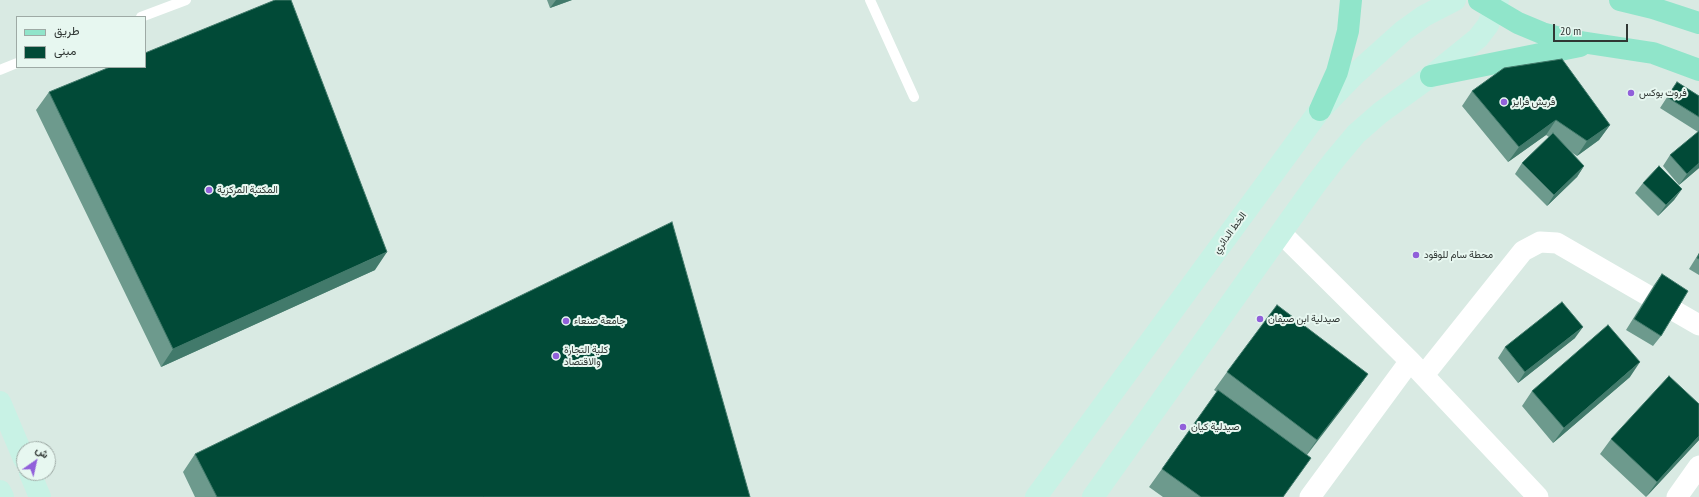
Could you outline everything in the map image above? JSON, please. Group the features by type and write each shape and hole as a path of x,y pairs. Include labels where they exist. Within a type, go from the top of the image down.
{"main road":[{"path":"1320,110 1337,72 1348,31 1351,0"},
{"name":"الخط الدائري","path":"1036,497 1320,110 1359,70 1404,31 1424,16 1455,0"},
{"path":"1620,0 1653,8 1699,23"},
{"path":"1094,497 1315,185 1356,134 1380,113 1431,76 1478,38 1488,25 1491,3 1518,23 1542,33 1568,40 1653,53 1699,70"},
{"path":"1431,76 1528,55 1593,44"},
{"path":"0,402 16,441"},
{"path":"33,481 40,497"},
{"path":"0,491 3,497"}],"street":[{"path":"1281,233 1417,368 1538,497"},
{"path":"1310,497 1417,368 1523,251 1540,242 1557,243 1699,325"},
{"path":"1677,497 1699,466"}],"lane":[{"path":"144,16 186,0"},
{"path":"870,0 914,96"},
{"path":"0,70 16,64"}],"building":[{"name":"المكتبة المركزية","path":"275,0 291,0 387,252 173,349 49,92 108,68 146,68 146,53"},
{"path":"1562,59 1610,125 1587,141 1556,120 1519,147 1472,91 1504,68"},
{"path":"1677,82 1699,96 1699,117 1667,97"},
{"path":"1699,131 1699,163 1687,174 1670,155"},
{"path":"1553,133 1584,166 1554,195 1522,163"},
{"path":"1659,166 1682,189 1666,205 1643,183"},
{"name":"كلية التجارة والاقتصاد","path":"672,222 750,497 217,497 195,454"},
{"path":"1662,274 1688,291 1661,336 1634,319"},
{"path":"1562,302 1583,327 1525,372 1505,347"},
{"path":"1277,305 1368,374 1317,440 1227,372"},
{"path":"1608,325 1640,362 1564,428 1532,391"},
{"path":"1669,376 1699,404 1699,436 1657,482 1611,439"},
{"path":"1218,390 1311,458 1283,497 1201,497 1162,469"}],"place":[{"name":"فروت بوكس","path":"1631,93"},
{"name":"فريش فرايز","path":"1504,102"},
{"name":"المكتبة المركزية","path":"209,190"},
{"name":"محطة سام للوقود","path":"1416,255"},
{"name":"صيدلية ابن صيفان","path":"1260,319"},
{"name":"جامعة صنعاء","path":"566,321"},
{"name":"كلية التجارة والاقتصاد","path":"556,356"},
{"name":"صيدلية كيان","path":"1183,427"}]}
